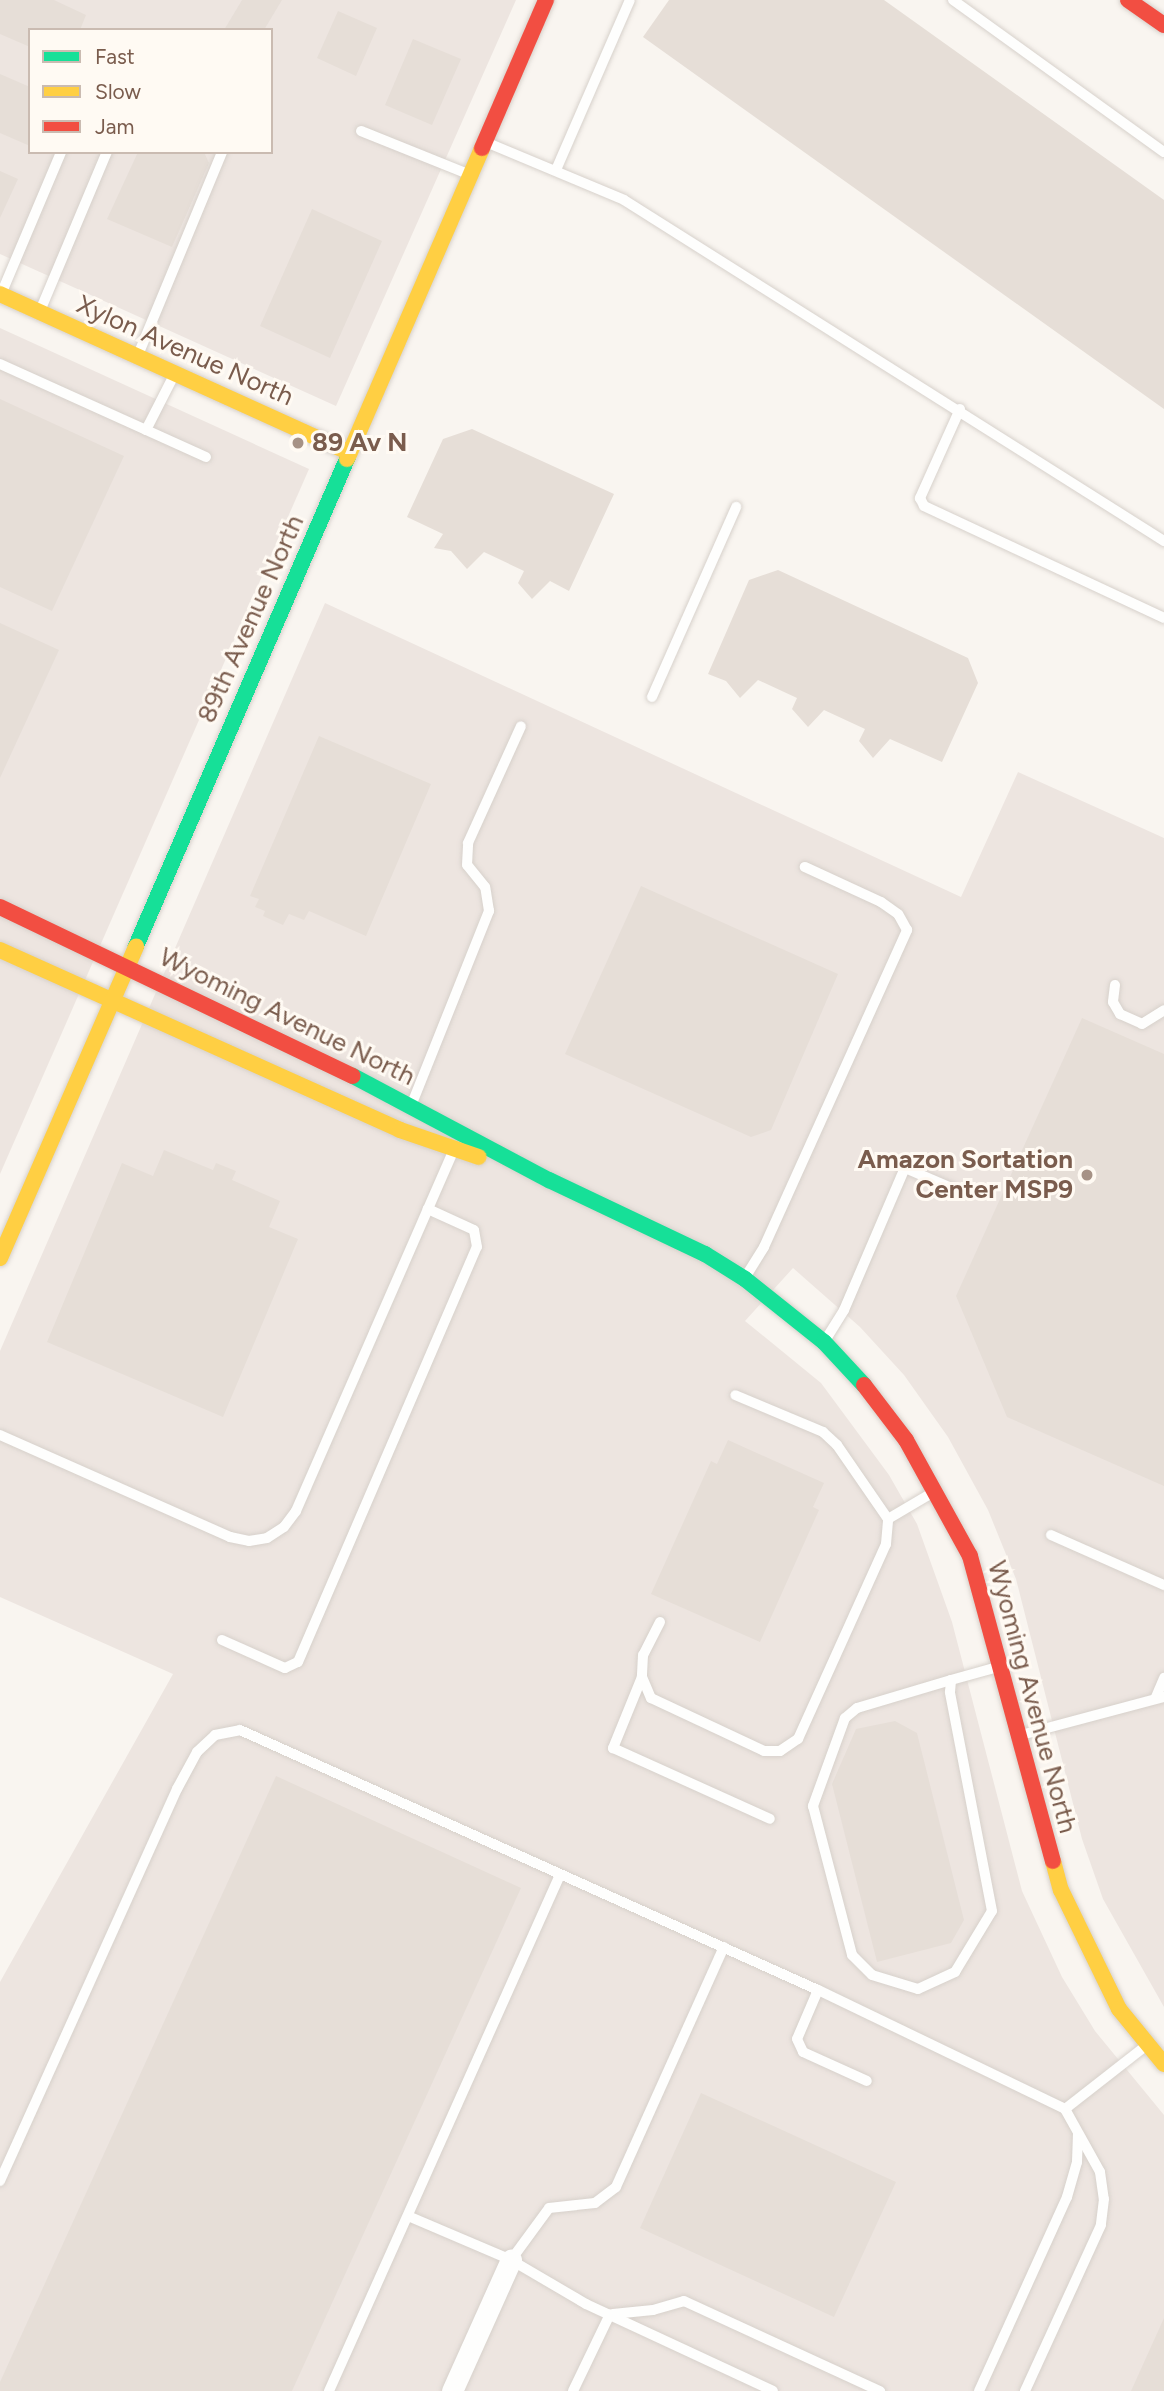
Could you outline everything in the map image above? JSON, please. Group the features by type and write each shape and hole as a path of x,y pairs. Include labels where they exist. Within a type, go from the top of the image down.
{"main road":[{"name":"89th Avenue North","path":"0,1258 546,0"},
{"path":"1128,0 1164,25"},
{"name":"Xylon Avenue North","path":"0,294 350,453"},
{"name":"Wyoming Avenue North","path":"0,907 412,1104 549,1180 705,1254 745,1279 824,1342 869,1390 937,1489 970,1556 1061,1889 1119,2009 1164,2064"},
{"name":"Wyoming Avenue North","path":"0,950 400,1130 549,1180"}],"street":[{"path":"453,2391 511,2260"}],"lane":[{"path":"556,170 630,0"},
{"path":"953,0 1164,152"},
{"path":"361,131 471,175"},
{"path":"485,142 624,200 1164,541"},
{"path":"0,294 60,154"},
{"path":"39,312 106,154"},
{"path":"137,357 221,154"},
{"path":"0,364 206,457"},
{"path":"146,430 175,374"},
{"path":"960,410 920,498 923,506 1164,618"},
{"path":"652,696 736,507"},
{"path":"412,1104 489,911 485,887 467,865 468,843 521,726"},
{"path":"745,1279 764,1247 906,930 898,914 881,902 805,867"},
{"path":"1115,985 1113,1002 1120,1014 1142,1024 1164,1010"},
{"path":"0,1435 230,1537 249,1541 267,1538 284,1527 296,1511 454,1149"},
{"path":"824,1342 844,1310 905,1168 956,1190"},
{"path":"222,1640 285,1668 298,1662 477,1247 474,1230 428,1209"},
{"path":"642,1676 651,1698 764,1751 780,1751 798,1739 886,1544 888,1519 823,1432 735,1395"},
{"path":"888,1519 937,1489"},
{"path":"1051,1535 1164,1585"},
{"path":"660,1622 643,1655 642,1676 613,1748 770,1819"},
{"path":"951,1680 992,1911 955,1972 918,1989 872,1975 852,1955 813,1806 845,1718 857,1708 951,1680 1001,1667"},
{"path":"1019,1735 1160,1697 1164,1678"},
{"path":"0,2181 177,1789 197,1752 215,1735 240,1730 559,1877 818,1990 1065,2109 1100,2172 1104,2199 1101,2225 1025,2391"},
{"path":"329,2391 559,1877"},
{"path":"511,2260 549,2208 560,2203 595,2203 616,2187 724,1947"},
{"path":"818,1990 797,2039 803,2052 867,2081"},
{"path":"1065,2109 1147,2045"},
{"path":"979,2391 1067,2197 1077,2162 1079,2134"},
{"path":"408,2216 511,2260 610,2314 772,2391"},
{"path":"610,2314 653,2311 684,2301 880,2391"},
{"path":"573,2391 610,2314"}],"shaded area":[{"path":"0,0 516,0 336,406 0,254"},
{"path":"0,328 309,469 0,1174"},
{"path":"325,603 961,897 1018,772 1164,838 1164,2007 1103,1899 1082,1839 1016,1579 988,1510 948,1437 904,1375 860,1327 793,1268 745,1321 821,1383 889,1475 917,1524 952,1622 1022,1891 1062,1977 1095,2031 1164,2115 1164,2391 0,2391 0,1982 173,1674 0,1597 0,1351"}],"building":[{"path":"0,0 54,0 86,15 81,28 28,28 28,46 0,34"},
{"path":"242,0 282,0 265,28 225,28"},
{"path":"669,0 884,0 1164,200 1164,409 643,37"},
{"path":"338,11 377,28 356,76 317,58"},
{"path":"413,39 461,59 432,125 385,105"},
{"path":"0,74 28,86 28,145 0,133"},
{"path":"137,154 205,154 209,163 172,247 107,219"},
{"path":"0,171 18,179 0,218"},
{"path":"312,209 382,241 330,358 260,326"},
{"path":"0,399 124,456 52,611 0,587"},
{"path":"472,429 614,494 569,591 550,581 532,599 518,583 524,571 484,552 467,569 451,551 434,548 443,534 407,517 443,439"},
{"path":"778,570 968,658 978,683 942,762 890,739 873,758 859,741 865,729 824,710 808,727 792,709 797,698 758,680 740,698 726,681 708,674 749,580"},
{"path":"0,623 59,650 0,778"},
{"path":"319,736 431,784 366,936 309,911 304,920 289,914 283,925 263,916 265,911 255,907 259,899 250,896"},
{"path":"641,886 838,974 771,1130 751,1137 565,1054"},
{"name":"Amazon Sortation Center MSP9","path":"1082,1018 1164,1054 1164,1486 1007,1417 956,1296"},
{"path":"164,1150 213,1170 216,1163 236,1171 232,1180 280,1201 269,1227 298,1239 223,1417 47,1342 122,1163 153,1176"},
{"path":"728,1440 824,1483 813,1507 819,1510 760,1642 651,1594 711,1461 717,1464"},
{"path":"895,1721 917,1733 964,1920 951,1943 877,1962 832,1784 856,1729"},
{"path":"276,1776 521,1888 292,2391 0,2391 0,2382"},
{"path":"701,2093 896,2182 834,2317 640,2228"},
{"path":"1164,2318 1164,2391 1131,2391"}],"traffic: fast":[{"path":"136,946 347,459"},
{"path":"353,1076 549,1180 705,1254 745,1279 824,1342 864,1385"}],"traffic: slow":[{"path":"347,459 482,148"},
{"path":"0,294 350,453"},
{"path":"0,1258 136,946"},
{"path":"0,950 400,1130 479,1157"},
{"path":"1053,1861 1061,1890 1119,2009 1164,2064"}],"traffic: jam":[{"path":"482,148 546,0"},
{"path":"1128,0 1164,25"},
{"path":"0,907 353,1076"},
{"path":"864,1385 906,1440 970,1556 1053,1861"}],"place":[{"name":"89 Av N","path":"298,443"},
{"name":"Amazon Sortation Center MSP9","path":"1087,1175"}]}
